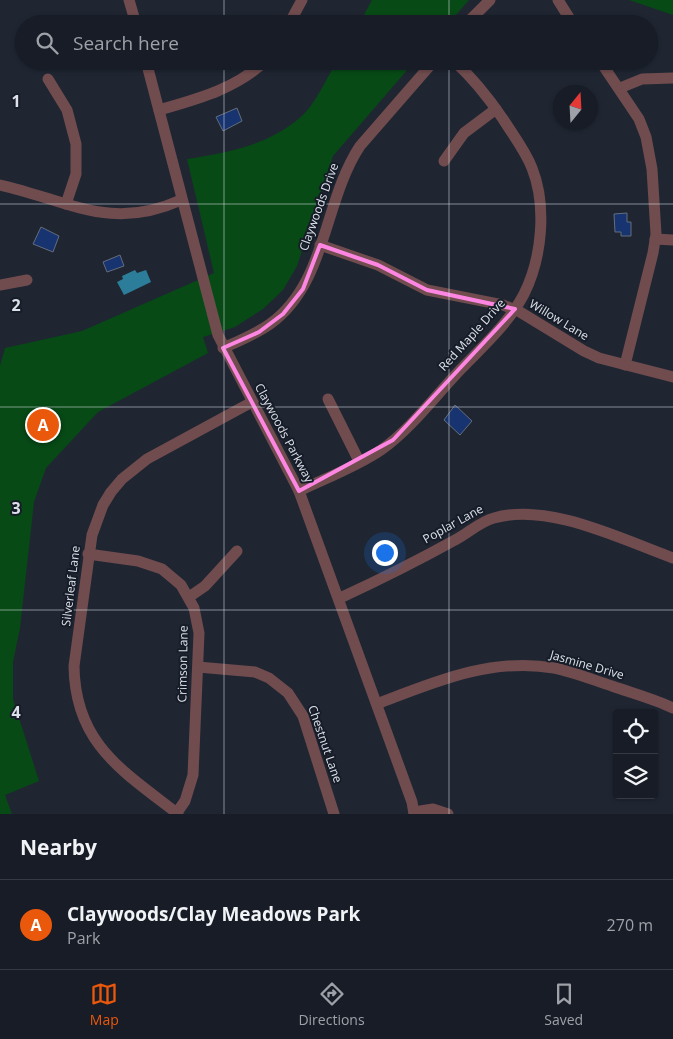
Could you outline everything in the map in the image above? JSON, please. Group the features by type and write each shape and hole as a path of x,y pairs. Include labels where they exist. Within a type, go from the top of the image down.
{"street":[{"path":"129,0 133,15"},
{"path":"294,15 302,0"},
{"path":"475,15 490,0"},
{"path":"558,0 567,15"},
{"name":"Claywoods Parkway","path":"148,70 181,200 223,348 299,491 340,598 412,802 414,813"},
{"path":"159,110 236,85 257,70"},
{"name":"Claywoods Drive","path":"223,348 259,332 283,314 303,289 340,184 351,161 360,146 426,70"},
{"name":"Red Maple Drive","path":"299,491 359,461 393,440 515,310 528,285 536,258 540,200 532,168 525,153 496,109 473,78 464,70"},
{"path":"607,70 639,119 646,138 652,169 655,239 625,365"},
{"path":"620,88 642,79 673,78"},
{"path":"48,79 68,110 76,144 76,174 66,204"},
{"path":"444,161 464,133 496,109"},
{"path":"0,185 103,214 134,214 155,210 181,200"},
{"path":"655,239 673,240"},
{"name":"Willow Lane","path":"320,245 378,265 427,290 490,301 515,310 584,351 625,365 673,377"},
{"path":"0,285 27,280"},
{"path":"328,399 359,461"},
{"name":"Silverleaf Lane","path":"177,814 110,759 96,743 81,714 74,666 88,554 96,520 107,499 122,479 147,459 252,402"},
{"name":"Poplar Lane","path":"340,598 458,539 486,520 512,514 527,514 573,522 673,558"},
{"path":"189,597 205,586 238,551"},
{"name":"Crimson Lane","path":"88,554 151,564 171,576 189,597 198,621 193,775 185,801 177,814"},
{"name":"Jasmine Drive","path":"377,704 439,680 487,667 522,665 554,668 574,673 673,708"},
{"name":"Chestnut Lane","path":"198,667 255,672 274,681 288,693 303,716 334,814"},
{"path":"414,813 433,809 448,814"}],"highlighted area":[{"path":"320,245 378,265 427,290 515,309 393,440 299,491 223,348 259,332 283,314 303,289"}],"green space":[{"path":"372,0 469,0 456,15 364,15"},
{"path":"629,0 673,0 673,15"},
{"path":"332,70 407,70 333,156 297,266 283,290 263,309 235,327 203,337 208,353 98,412 46,468 34,502 20,628 13,662 13,699 39,781 5,795 12,814 0,814 0,366 5,348 82,331 214,273 187,159 249,146 278,133 304,114 322,89"}],"water":[{"path":"135,270 137,273 146,270 151,282 124,295 117,282 123,279 122,276"}],"building":[{"path":"237,108 242,121 223,131 216,117"},
{"path":"627,213 627,222 631,222 631,236 621,236 621,232 615,232 614,214"},
{"path":"41,227 59,236 53,252 33,244"},
{"path":"120,255 124,266 107,272 103,262"},
{"path":"455,405 472,421 460,435 444,420"}],"place":[{"name":"Claywoods/Clay Meadows Park","path":"43,425"}]}
